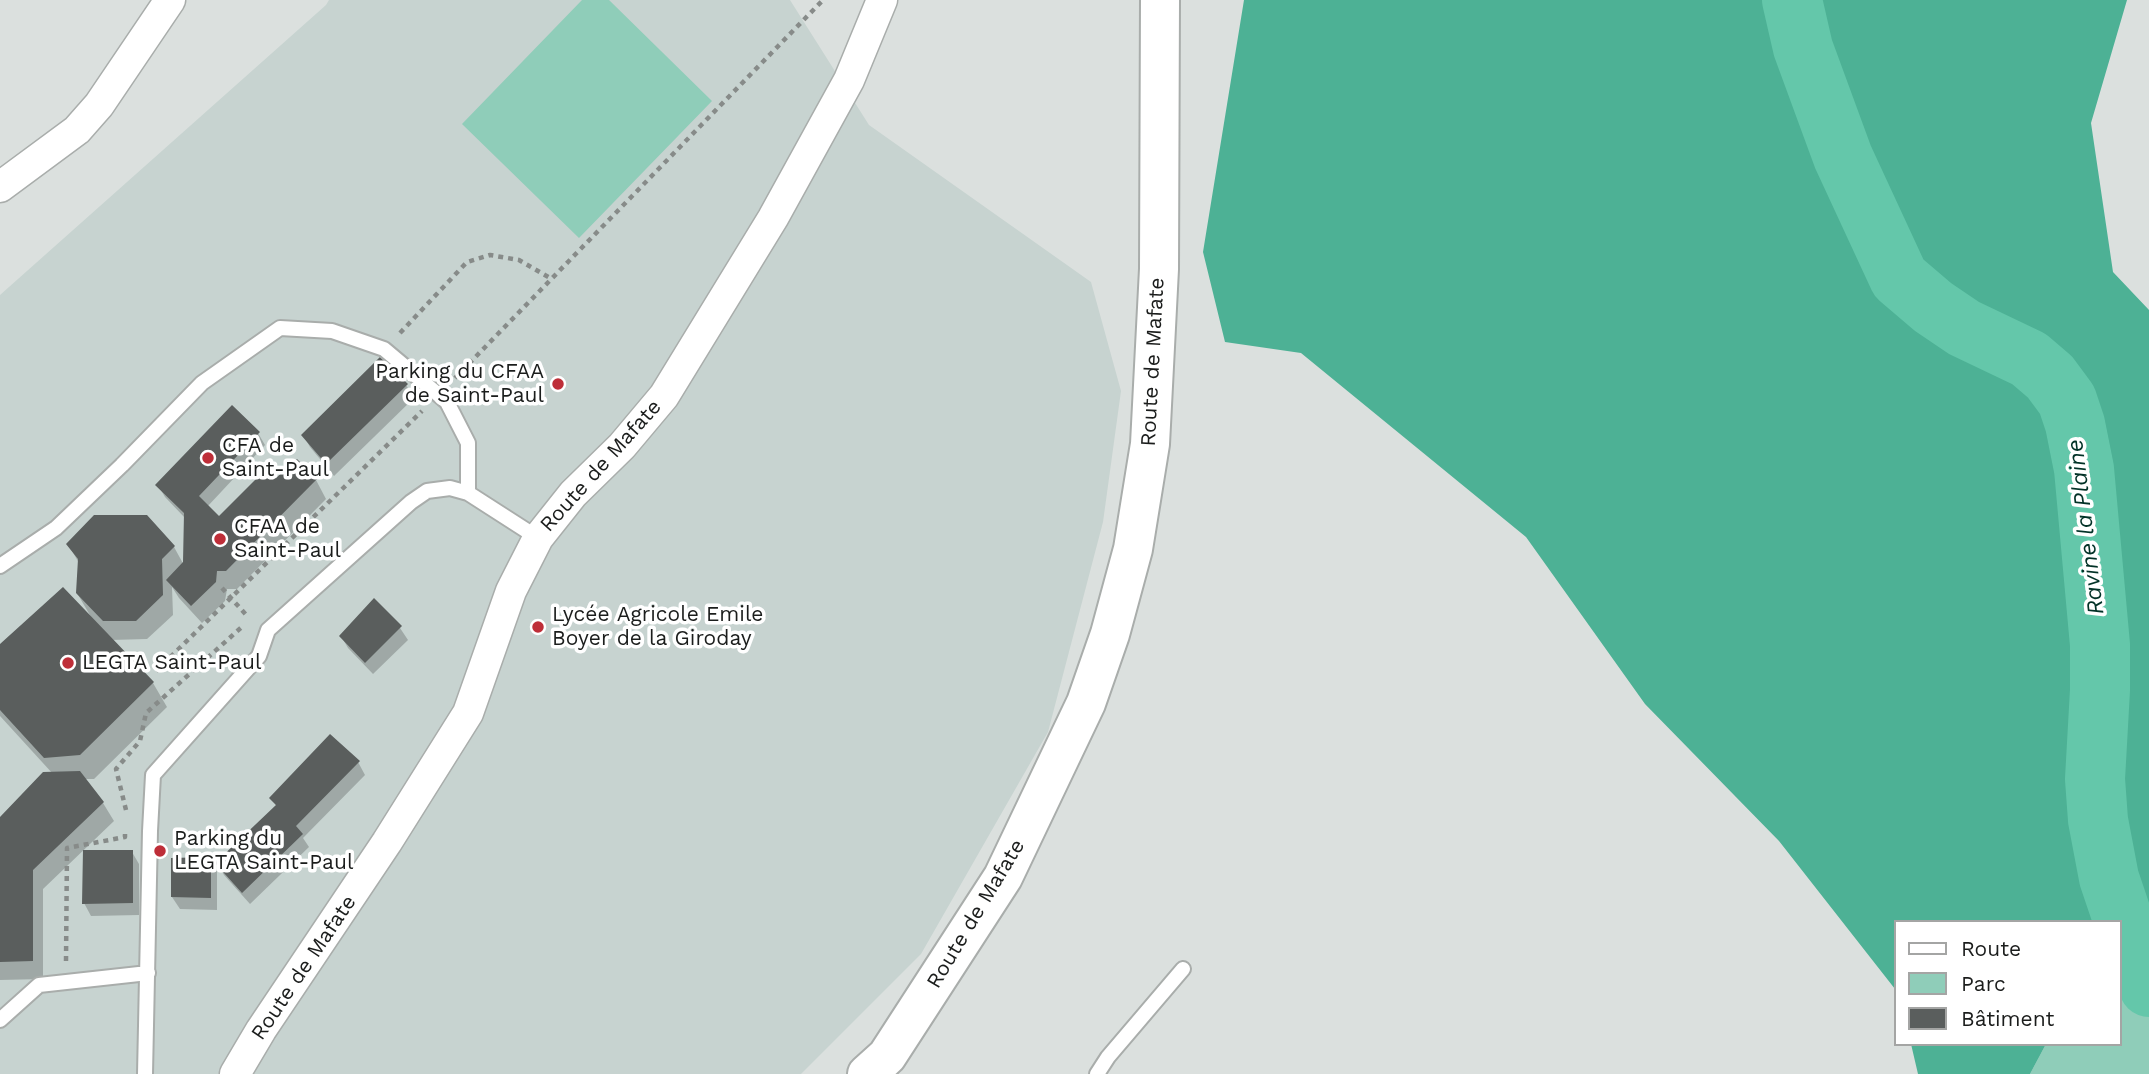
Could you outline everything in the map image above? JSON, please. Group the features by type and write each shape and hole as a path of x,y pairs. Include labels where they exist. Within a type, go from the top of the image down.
{"main road":[{"name":"Route de Mafate","path":"867,1074 887,1056 1003,877 1086,703 1110,634 1133,550 1150,444 1157,296 1160,0"}],"street":[{"path":"0,187 85,122 170,0"},
{"name":"Route de Mafate","path":"235,1074 468,713 511,591 538,538 573,494 622,446 664,396 779,207 849,80 882,0"}],"lane":[{"path":"0,566 56,528 202,383 280,328 332,331 384,349 439,394 447,402 468,443 468,494"},
{"path":"145,1074 153,775 258,656 268,629 411,502 427,491 450,488 468,494 538,538"},
{"path":"1097,1074 1108,1057 1183,969"},
{"path":"0,1020 39,985 148,973"}],"path":[{"path":"156,671 439,394 823,0"},
{"path":"384,349 467,262 490,255 519,260 550,278"}],"shaded area":[{"name":"Lycée Agricole Emile Boyer de la Giroday","path":"329,0 790,0 869,125 1091,282 1121,391 1103,522 1048,732 921,954 801,1074 0,1074 0,295"}],"green space":[{"path":"582,0 609,0 712,101 579,238 462,124"},
{"path":"1244,0 2127,0 2091,123 2113,272 2149,310 2149,905 2121,929 2121,920 1894,920 1894,988 1779,841 1645,704 1526,537 1301,353 1225,342 1203,252"},
{"path":"2149,905 2149,1074 2030,1074 2045,1046 2121,1046 2121,929"},
{"path":"1911,1046 2045,1046 2030,1074 1918,1074"}],"building":[{"path":"380,357 408,384 326,464 301,435"},
{"name":"CFAA de Saint-Paul","path":"232,405 260,432 199,496 219,516 267,468 276,478 297,459 317,479 226,571 217,571 216,582 191,606 166,580 183,562 184,513 155,485"},
{"path":"94,515 147,515 175,546 162,559 163,595 136,621 103,621 76,593 78,559 66,544"},
{"name":"LEGTA Saint-Paul","path":"63,587 154,682 80,755 44,758 0,710 0,644"},
{"path":"374,598 402,626 365,663 339,636"},
{"path":"330,734 360,761 296,826 303,834 242,893 215,863 276,805 269,798"},
{"path":"80,771 104,802 33,870 33,961 0,962 0,817 43,772"},
{"path":"83,850 133,850 133,903 82,904"},
{"path":"211,857 211,898 171,897 171,858"}],"waterway":[{"name":"Ravine la Plaine","path":"1792,0 1803,48 1843,157 1899,278 1933,307 1964,328 2029,359 2050,377 2067,400 2084,469 2100,645 2095,779 2098,820 2109,878 2136,958 2149,987"}],"place":[{"name":"Parking du CFAA de Saint-Paul","path":"558,384"},
{"name":"CFA de Saint-Paul","path":"208,458"},
{"name":"CFAA de Saint-Paul","path":"220,539"},
{"name":"Lycée Agricole Emile Boyer de la Giroday","path":"538,627"},
{"name":"LEGTA Saint-Paul","path":"68,663"},
{"name":"Parking du LEGTA Saint-Paul","path":"160,851"}]}
